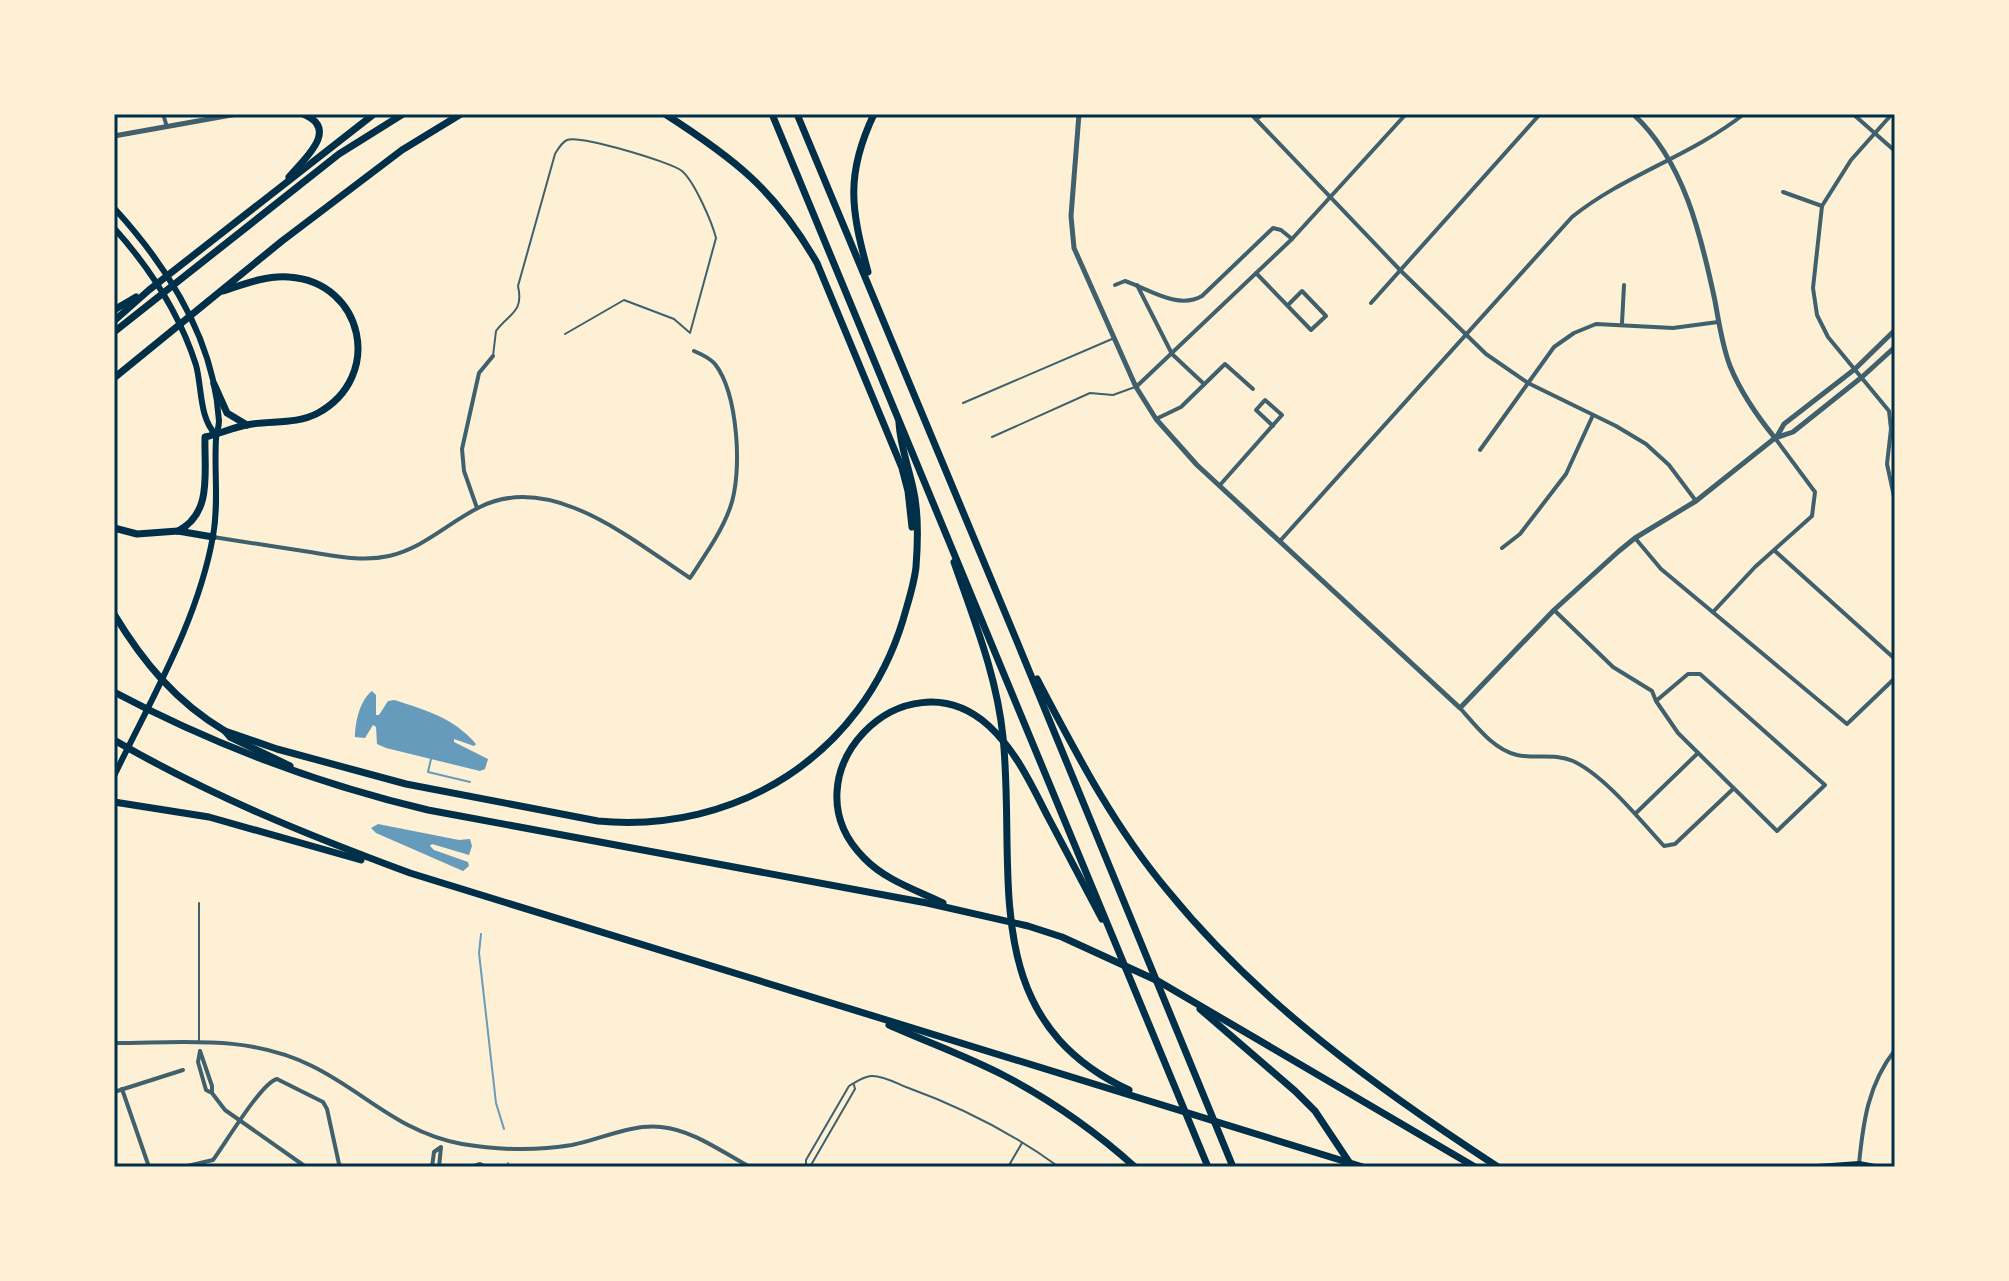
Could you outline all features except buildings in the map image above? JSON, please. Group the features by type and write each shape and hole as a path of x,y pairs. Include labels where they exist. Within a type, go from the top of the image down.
{"highway":[{"path":"303,114 316,123 320,132"},
{"path":"274,193 318,142 318,114"},
{"path":"114,321 149,290 374,114"},
{"path":"114,332 339,154 403,114"},
{"path":"114,381 282,241 392,157 461,114"},
{"path":"665,114 728,155 748,172 786,213 817,263 902,468 912,514 911,593"},
{"path":"772,114 1208,1167"},
{"path":"797,114 1233,1167"},
{"path":"874,114 856,160 854,196 859,239 877,301"},
{"path":"178,531 197,518 203,505 205,437 247,425 298,421 327,408 351,381 360,339 348,310 320,285 276,277 223,291"},
{"path":"114,310 149,290"},
{"path":"214,384 227,413 247,425"},
{"path":"225,731 277,749 406,784 584,819 639,823 693,816 743,801 781,781 831,741 850,721 893,648 911,593 916,566 917,514 900,438 899,416"},
{"path":"926,485 983,646 997,698 1003,739 1010,925 1024,983 1044,1019 1069,1050 1120,1086 1164,1105"},
{"path":"114,528 137,534 178,531 213,537"},
{"path":"114,614 147,664 173,692 230,737 328,783"},
{"path":"1016,639 1105,803 1145,861 1190,917 1251,981 1311,1034 1386,1091 1498,1167"},
{"path":"114,692 241,752 328,783 428,810 987,915 1097,950 1187,997 1475,1167"},
{"path":"952,908 887,876 858,852 844,828 839,810 840,773 846,755 862,732 876,720 901,708 929,703 948,705 974,715 989,726 1014,754 1136,989"},
{"path":"114,740 271,820 410,873"},
{"path":"116,802 209,817 410,873 1363,1167"},
{"path":"1187,997 1295,1091 1331,1134 1353,1167"},
{"path":"862,1013 968,1059 1033,1092 1088,1128 1135,1167"}],"main road":[{"path":"114,208 156,257 196,327 214,384 219,426 216,435 218,492 213,537 195,603 114,776"},
{"path":"114,228 145,267 184,335 196,367 207,427 216,435"},
{"path":"1817,1167 1875,1167"}],"street":[{"path":"163,114 167,127"},
{"path":"114,136 237,114"},
{"path":"1079,114 1071,216 1074,248 1136,387 1156,419 1197,465 1460,708 1495,745 1517,755 1561,757 1572,761 1636,813 1664,846 1671,847 1733,789"},
{"path":"1251,114 1400,270 1486,354 1528,383 1646,444 1669,465 1696,501"},
{"path":"1256,119 1263,114"},
{"path":"1136,387 1292,239 1406,114"},
{"path":"1371,303 1540,114"},
{"path":"1633,114 1653,134 1687,199 1701,239 1724,348 1736,380 1746,399 1815,492 1812,516 1755,567 1713,612"},
{"path":"1280,541 1572,217 1603,194 1694,148 1744,114"},
{"path":"1853,114 1895,151"},
{"path":"1892,114 1847,166 1822,206 1814,277 1815,306 1828,337 1883,401 1890,417 1887,464 1895,501"},
{"path":"1783,192 1822,206"},
{"path":"1115,285 1125,281 1168,298 1193,301 1273,228 1292,239"},
{"path":"1256,273 1311,330 1326,316 1302,291 1288,305"},
{"path":"1137,285 1172,354 1204,384"},
{"path":"1622,323 1624,285"},
{"path":"1480,450 1554,347 1574,333 1596,324 1673,328 1719,322"},
{"path":"1460,708 1554,610 1635,538 1696,501 1775,438 1784,424 1855,369 1895,330"},
{"path":"1775,438 1793,432 1895,347"},
{"path":"213,537 352,558 376,558 419,546 477,508 507,499 541,498 598,520 690,578 725,523 732,505 738,465 734,425 722,376 713,361 694,351"},
{"path":"477,508 464,471 462,449 479,373 493,356"},
{"path":"1156,419 1181,407 1225,364 1253,389"},
{"path":"1220,485 1273,426 1282,415 1265,400 1256,410 1273,426"},
{"path":"1502,548 1520,534 1566,474 1593,415"},
{"path":"1635,538 1661,569 1847,724 1895,678"},
{"path":"1775,551 1895,659"},
{"path":"1554,610 1613,667 1652,691 1656,701 1678,733 1777,831 1825,785 1700,674 1688,674 1656,701"},
{"path":"1636,813 1698,753"},
{"path":"199,1041 212,1093 225,1110 306,1167"},
{"path":"114,1043 242,1043 291,1056 313,1066 393,1118 443,1138 486,1147 542,1149 638,1128 660,1127 701,1139 750,1167"},
{"path":"1859,1165 1867,1105 1879,1074 1895,1050"},
{"path":"114,1092 183,1070"},
{"path":"183,1167 213,1160 271,1080 280,1080 326,1105 342,1167"},
{"path":"122,1089 149,1167"},
{"path":"439,1167 443,1138"},
{"path":"432,1167 434,1152 441,1147"},
{"path":"471,1167 480,1164 487,1167"}],"lane":[{"path":"493,356 496,331 520,303 518,286 555,154 562,144 567,140 581,139 676,167 690,181 716,238 690,333 674,319 624,300 565,334"},
{"path":"963,403 1113,339"},
{"path":"992,437 1090,393 1113,395 1136,387"},
{"path":"199,903 199,1041"},
{"path":"854,1084 855,1089 811,1165 805,1166 849,1086 859,1079 873,1076 952,1104 1023,1141 1059,1167"},
{"path":"1008,1167 1023,1141"}],"water":[{"path":"372,691 376,695 376,715 388,701 394,700 449,721 476,744 454,739 454,742 488,759 485,769 480,771 386,748 377,744 376,727 373,725 365,738 355,737 359,712"},
{"path":"378,824 459,840 470,839 472,846 469,855 430,846 468,862 469,866 463,871 376,833 371,828"}],"waterway":[{"path":"431,759 428,772 470,782"},
{"path":"481,934 479,953 496,1103 504,1129"},
{"path":"508,1163 509,1167"}]}
